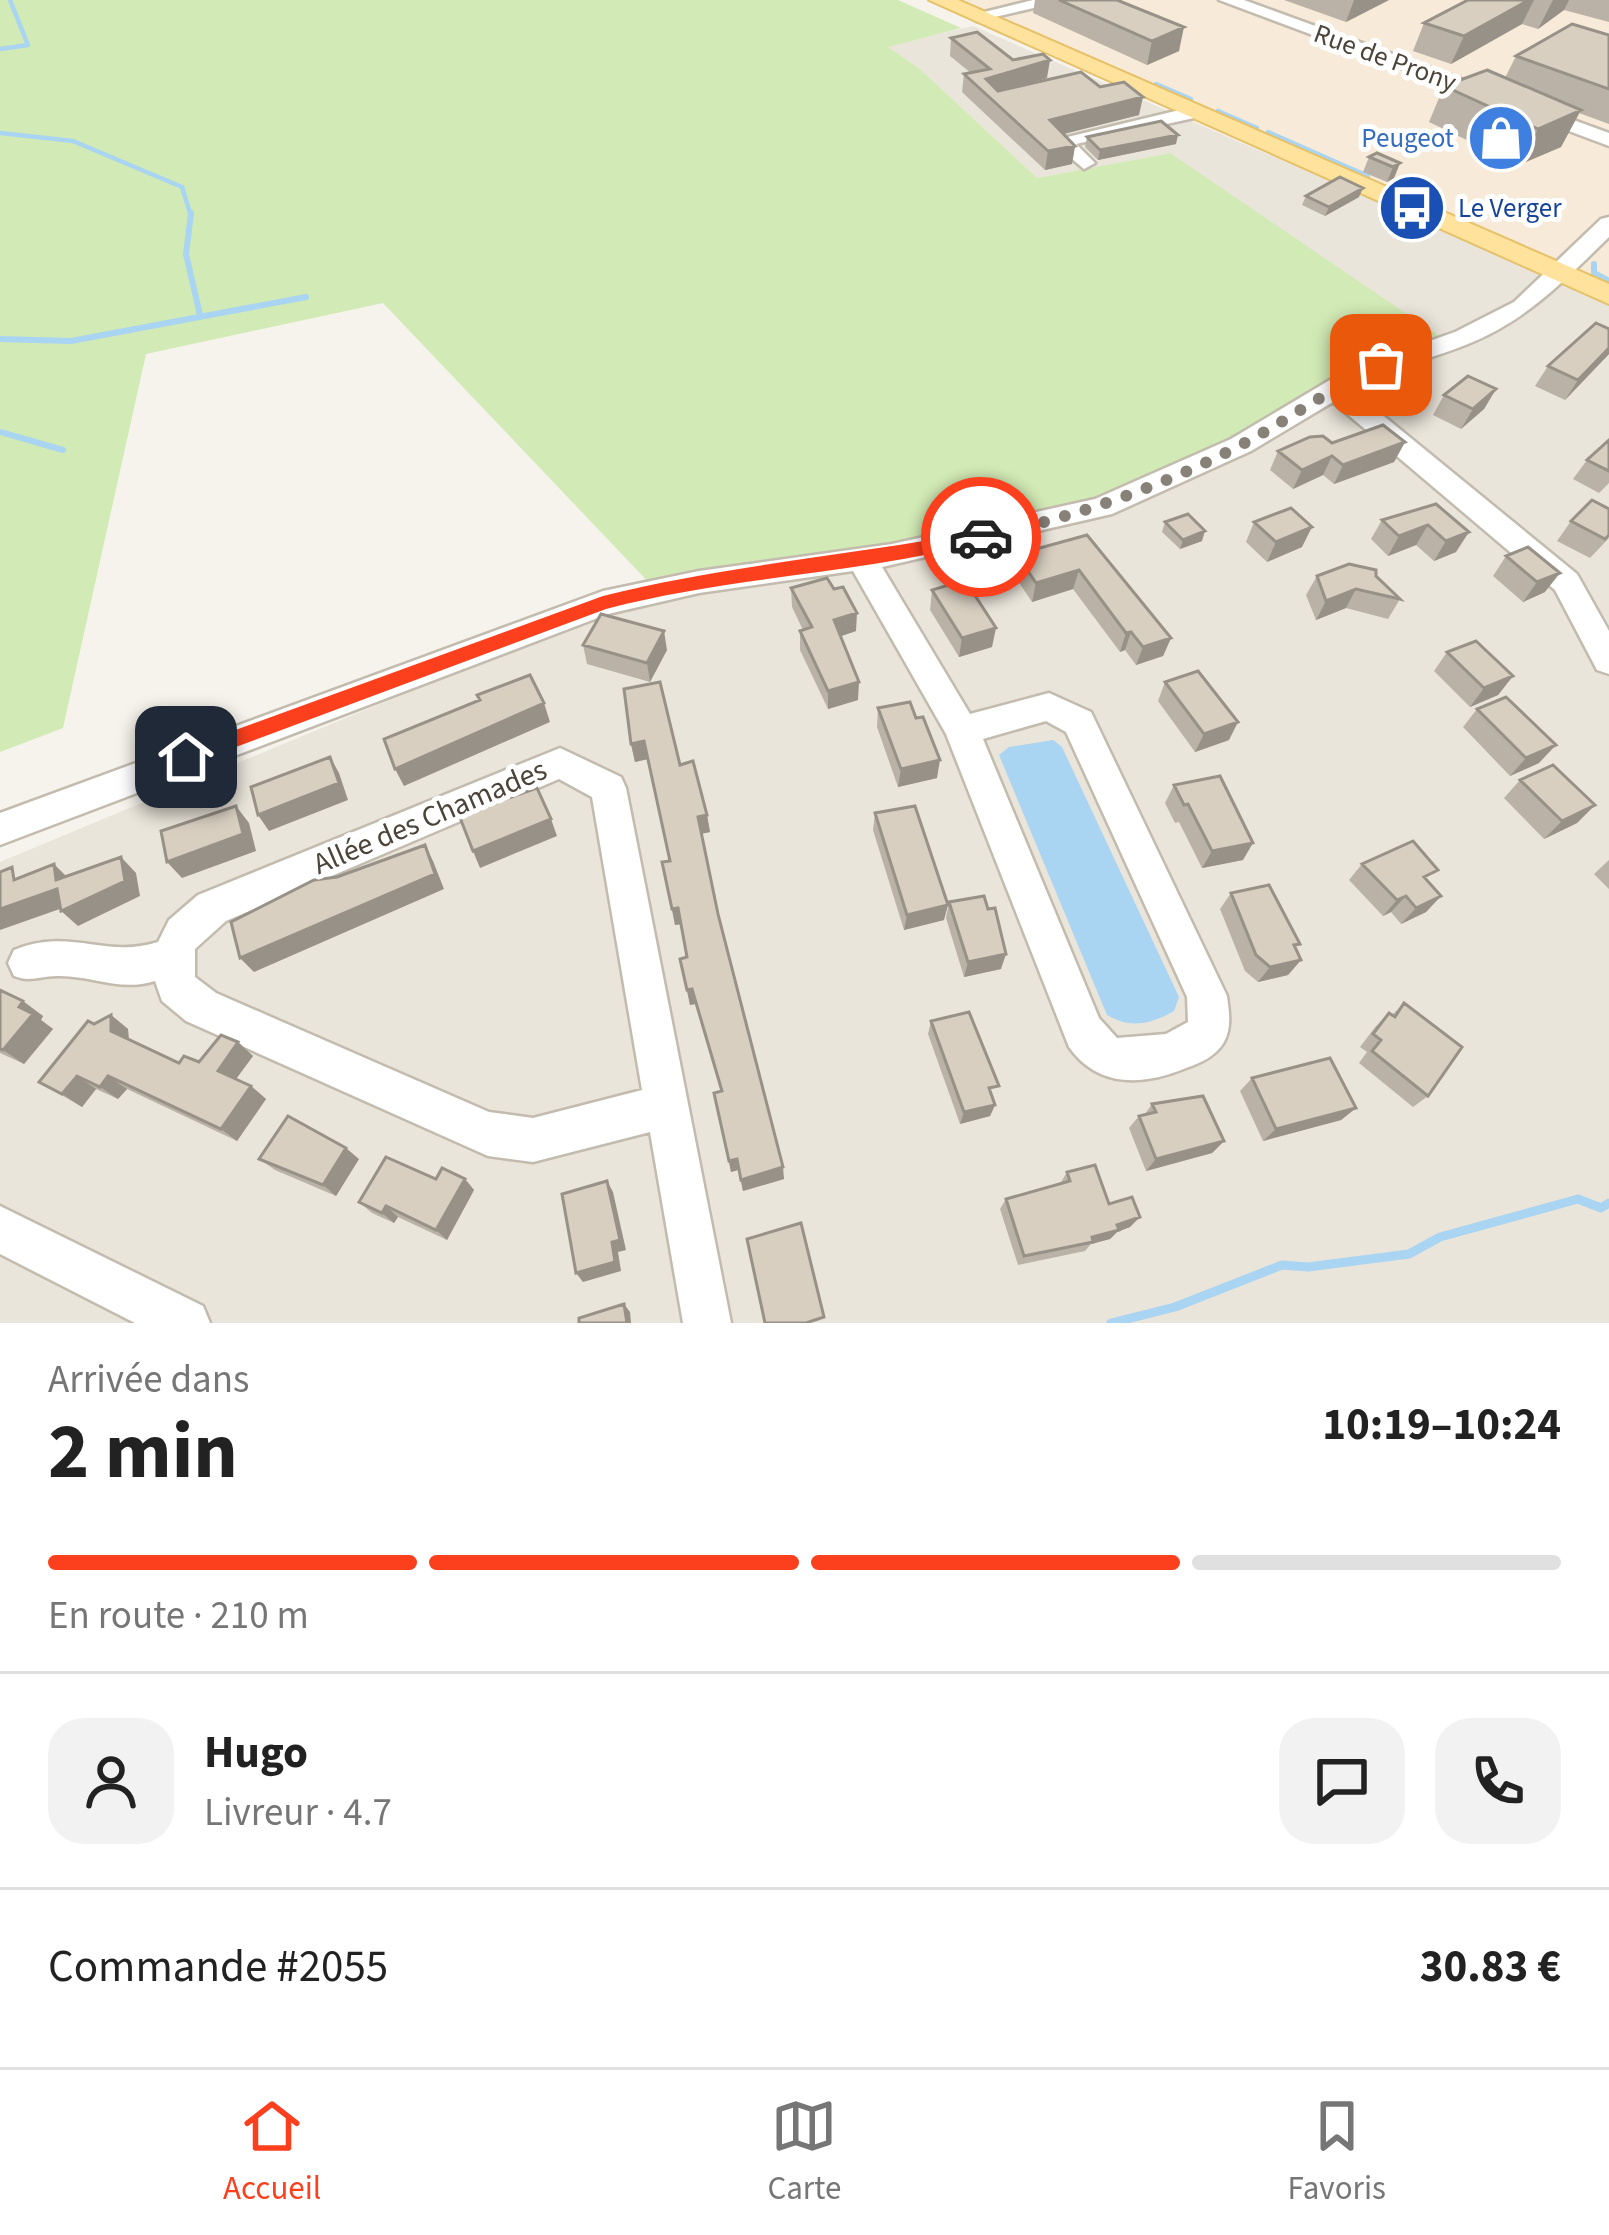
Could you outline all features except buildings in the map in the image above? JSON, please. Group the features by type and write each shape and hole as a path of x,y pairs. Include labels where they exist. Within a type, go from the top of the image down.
{"main road":[{"path":"940,0 1094,76 1196,112 1609,295"}],"street":[{"path":"977,16 1060,0"},
{"name":"Rue de Prony","path":"1228,0 1609,140"},
{"path":"1061,141 1196,112"},
{"path":"1042,123 1084,163"},
{"path":"0,829 580,610 699,582 862,560 1102,507 1241,445 1334,389 1407,354 1523,308 1609,224"},
{"path":"1334,389 1566,583 1609,662"},
{"path":"862,560 962,730 1093,1045 1125,1060 1197,1043 1209,1028 1208,996 1079,722 1049,707 962,730"},
{"name":"Allée des Chamades","path":"171,956 182,930 212,908 560,763 608,788 706,1323"},
{"path":"28,963 52,952 90,963 133,967 171,956 176,987 201,1007 488,1134 533,1140 666,1106"},
{"path":"0,1229 186,1323"}],"shaded area":[{"path":"957,0 1609,0 1609,286 1222,114"},
{"path":"973,26 1609,303 1609,1323 0,1323 0,862 655,589 1170,153 1037,178 920,69 886,46"}],"green space":[{"path":"0,0 898,0 961,28 888,47 920,69 1037,178 1170,153 1448,342 1102,507 655,589 383,303 146,354 63,728 0,752"}],"water":[{"path":"1053,740 1062,747 1179,997 1174,1011 1157,1019 1133,1023 1107,1015 999,755 1009,747"}],"waterway":[{"path":"0,49 28,45 10,0"},
{"path":"1156,84 1191,99"},
{"path":"1218,111 1257,128"},
{"path":"1268,132 1368,176"},
{"path":"0,133 73,141 182,187 191,215"},
{"path":"191,215 186,254 200,315"},
{"path":"1594,264 1594,273 1609,281"},
{"path":"0,339 71,341 306,297"},
{"path":"0,432 63,450"},
{"path":"1111,1323 1175,1307 1282,1265 1308,1267 1409,1254 1440,1237 1578,1199 1601,1208 1609,1203"}],"way so far":[{"path":"981,537 1102,507 1167,480 1241,445 1381,365"}],"place":[{"name":"Peugeot","path":"1501,138"},
{"name":"Le Verger","path":"1412,208"}],"route":[{"path":"186,757 603,603 656,589 862,560 981,537"}]}
